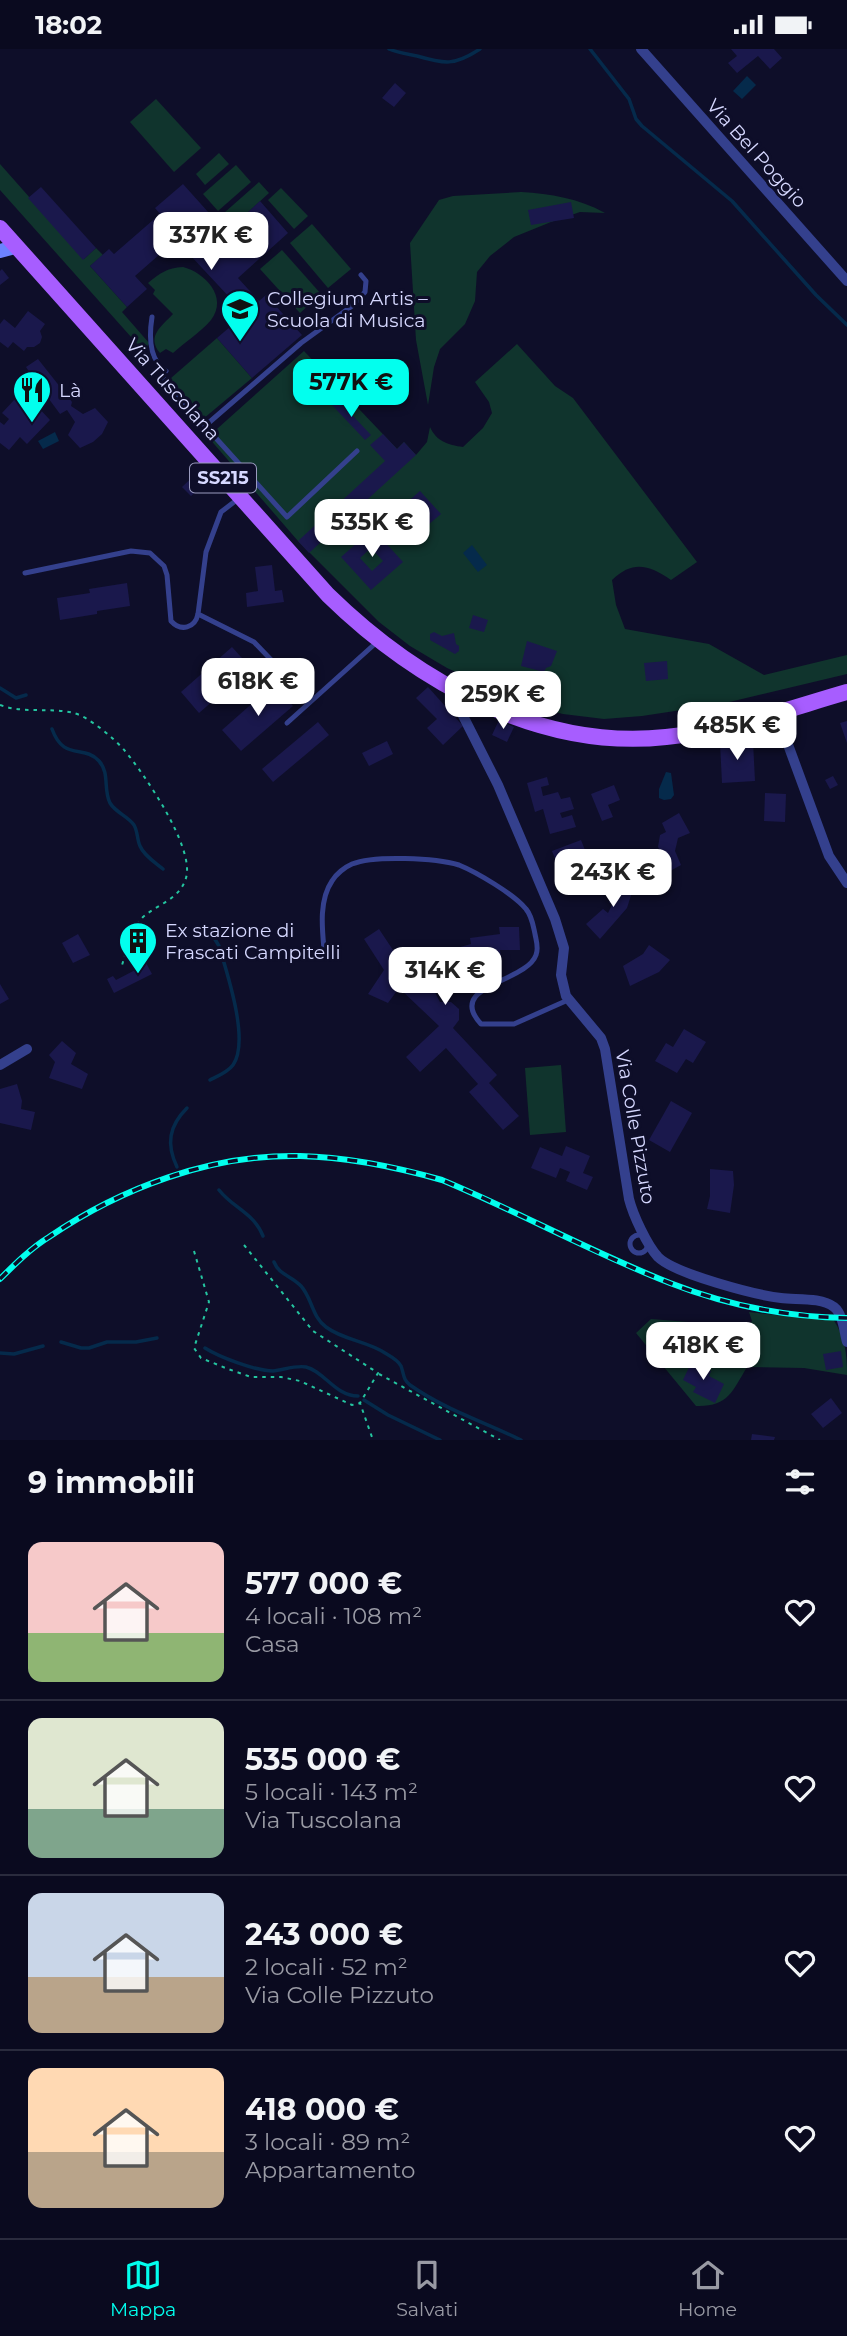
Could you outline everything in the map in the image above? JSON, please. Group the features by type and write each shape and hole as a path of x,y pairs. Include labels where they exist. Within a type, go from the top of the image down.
{"main road":[{"name":"Via Tuscolana","path":"1,230 5,249 219,480 240,497 323,590 379,640 477,704 531,726 606,737 651,738 706,731 847,692"}],"street":[{"name":"Via Bel Poggio","path":"641,49 847,281"},
{"path":"449,688 489,765 555,919 564,945 561,979 568,1000"},
{"path":"776,712 828,856 847,883"},
{"name":"Via Colle Pizzuto","path":"568,1000 601,1038 605,1049 628,1199 647,1239 661,1259 701,1276 765,1295 819,1301 831,1305 839,1314 847,1342"},
{"path":"0,1065 27,1049"}],"lane":[{"path":"205,426 301,343 352,306 365,292 366,281 361,275"},
{"path":"152,317 151,334 155,362 205,426 287,517 357,451"},
{"path":"25,573 140,550 150,553 164,566 170,617 174,625 188,628 195,623 198,614 206,552 221,512 240,497"},
{"path":"198,614 254,642 301,691"},
{"path":"287,723 379,640"},
{"path":"324,949 323,911 327,892 332,880 353,863 378,859 420,859 459,865 522,904 531,917 537,943 537,954 532,961 474,997 470,1006 473,1016 481,1024 514,1024 568,1000"}],"path":[{"path":"0,705 30,712 75,714 101,729 124,750 175,829 187,861 186,879 177,894 142,918 132,933 122,965"},
{"path":"244,1245 313,1331 378,1373 500,1440"},
{"path":"194,1251 209,1302 194,1348 201,1358 251,1377 281,1377 300,1381 352,1405 360,1402 378,1373"},
{"path":"360,1402 373,1440"}],"green space":[{"path":"156,99 201,148 174,172 130,122"},
{"path":"219,153 229,164 205,185 196,174"},
{"path":"0,164 84,259 96,248 103,255 90,266 127,307 122,312 149,343 147,348 140,347 0,190"},
{"path":"236,165 251,182 218,211 203,194"},
{"path":"259,182 269,193 210,247 192,228 209,213 216,220"},
{"path":"281,188 308,216 294,229 268,200"},
{"path":"521,192 564,198 605,213 580,212 551,222 514,237 490,256 477,272 475,301 465,324 440,349 428,405 416,340 410,243 439,200 453,196"},
{"path":"312,224 351,269 328,288 290,243"},
{"path":"282,250 321,294 300,313 260,269"},
{"path":"183,267 199,274 212,287 216,294 216,311 207,324 173,353 166,349 160,353 156,347 155,336 173,314 153,294 155,290 148,283 164,272"},
{"path":"217,338 252,378 197,424 163,385"},
{"path":"517,344 555,386 573,398 697,562 671,580 648,568 634,567 612,580 616,605 625,629 709,644 764,675 847,655 847,674 721,704 642,716 604,719 563,714 530,706 447,668 410,646 379,622 298,541 208,437 304,351 397,449 404,442 416,455 427,442 430,427 443,441 463,447 483,428 492,413 489,402 475,382"},
{"path":"561,1065 566,1132 530,1135 525,1068"},
{"path":"749,1312 833,1319 844,1345 847,1375 804,1368 747,1367 733,1391 722,1401 696,1406 636,1333 651,1319 750,1324 752,1321"}],"water":[{"path":"747,76 756,85 742,99 733,91"},
{"path":"55,432 59,441 43,449 38,441"},
{"path":"472,545 487,565 478,572 463,553"},
{"path":"666,772 671,773 674,795 671,799 664,800 659,798 659,789"}],"building":[{"path":"731,49 774,49 782,58 770,69 758,56 737,73 728,63 737,56"},
{"path":"395,83 406,93 394,107 382,98"},
{"path":"183,184 209,213 192,228 210,247 260,201 288,233 238,278 259,301 266,295 302,335 252,378 217,338 245,314 176,240 135,276 147,289 127,307 90,266 109,249 114,254 160,214 155,208"},
{"path":"41,187 96,248 83,260 28,198"},
{"path":"571,202 574,218 531,225 528,210"},
{"path":"2,269 9,278 0,285 0,271"},
{"path":"28,311 45,324 40,331 40,343 27,347 24,351 13,342 8,348 0,342 0,324 4,319 15,328"},
{"path":"38,359 72,402 71,406 83,414 95,408 108,422 102,434 93,442 80,448 68,435 75,422 67,410 60,414 46,395 36,405 50,420 27,444 20,437 9,450 0,443 0,422 4,425 9,419 2,413 29,384 34,388 38,385 26,367"},
{"path":"337,399 371,435 365,440 331,404"},
{"path":"383,434 397,449 404,442 416,455 309,553 298,541 385,461 370,445"},
{"path":"200,470 209,480 191,496 182,487"},
{"path":"420,491 441,514 409,541 389,518"},
{"path":"373,529 403,562 371,590 341,557","holes":["371,548 383,561 372,571 360,558"]},
{"path":"272,565 275,591 282,590 284,602 247,607 246,593 258,591 255,567"},
{"path":"127,583 130,606 60,620 57,598"},
{"path":"473,615 488,620 484,632 469,628"},
{"path":"434,632 442,636 454,633 459,651 455,654 430,640 430,634"},
{"path":"527,641 557,651 551,666 544,672 521,666"},
{"path":"232,647 251,668 199,713 181,692"},
{"path":"667,661 668,679 646,681 644,663"},
{"path":"274,684 293,706 241,751 222,730"},
{"path":"428,687 463,726 443,745 427,728 437,719 416,698"},
{"path":"499,720 514,727 507,742 492,735"},
{"path":"847,721 847,743 840,723"},
{"path":"318,722 329,735 273,782 262,769"},
{"path":"387,741 393,754 369,766 362,753"},
{"path":"753,741 755,781 722,783 720,743"},
{"path":"833,776 838,785 830,789 825,780"},
{"path":"547,777 549,785 541,787 543,796 558,792 561,799 570,797 574,809 560,813 562,818 572,815 576,827 550,834 543,809 535,812 527,783"},
{"path":"614,785 620,800 608,805 613,817 602,821 591,794"},
{"path":"765,793 786,794 785,822 764,821"},
{"path":"679,813 690,833 678,838 675,851 681,865 663,875 653,857 662,854 658,847 660,835 666,832 662,823"},
{"path":"581,840 589,860 560,871 552,851"},
{"path":"616,880 635,883 627,908 600,939 586,924 603,909 608,913 613,903 609,903"},
{"path":"499,927 519,927 520,950 500,950 501,958 476,960 478,967 446,977 445,974 429,981 440,1002 451,1002 459,1009 459,1020 453,1028 497,1075 489,1083 519,1116 503,1130 469,1092 478,1084 446,1048 420,1072 406,1057 439,1026 399,988 388,1003 368,994 384,970 364,939 379,929 399,959 411,950 423,968 455,954 453,949 471,944 470,938 500,934"},
{"path":"78,934 90,955 73,963 62,943"},
{"path":"649,945 670,960 659,972 630,986 623,966 643,954"},
{"name":"Ex stazione di Frascati Campitelli","path":"144,959 152,974 114,993 107,979 113,976 116,980 141,967 138,962"},
{"path":"0,984 9,999 0,1004"},
{"path":"684,1029 706,1042 693,1063 686,1059 677,1073 655,1061 666,1043 673,1047"},
{"path":"62,1041 76,1053 71,1064 88,1074 82,1089 49,1078 55,1062 49,1055"},
{"path":"17,1084 22,1101 21,1109 35,1112 31,1130 0,1123 0,1089"},
{"path":"671,1101 692,1113 670,1152 649,1140"},
{"path":"566,1146 590,1156 583,1173 593,1177 587,1190 566,1181 570,1172 560,1168 556,1178 531,1168 540,1147 562,1156"},
{"path":"710,1169 733,1171 730,1213 707,1209"},
{"path":"841,1351 843,1367 826,1370 823,1354"},
{"path":"692,1361 711,1371 709,1376 724,1384 715,1403 693,1392 696,1387 683,1380"},
{"path":"831,1398 842,1413 823,1428 811,1414"},
{"path":"752,1434 775,1437 774,1440 751,1440"}],"waterway":[{"path":"389,49 449,62 480,49"},
{"path":"590,49 629,99 636,119 642,126 732,201 816,295 847,325"},
{"path":"0,688 16,698 26,695"},
{"path":"52,729 62,746 87,753 99,761 104,771 110,803 134,825 142,850 163,869"},
{"path":"210,1080 233,1065 238,1054 239,1040 231,989 219,946 213,936"},
{"path":"177,1167 171,1151 171,1136 176,1122 187,1108"},
{"path":"219,1190 249,1216 263,1236"},
{"path":"274,1262 279,1270 301,1286 321,1323 326,1327 394,1358 401,1366 408,1383 423,1394 521,1440"},
{"path":"61,1342 89,1348 107,1342 136,1342 157,1338"},
{"path":"0,1353 14,1354 43,1346"},
{"path":"205,1348 257,1369 273,1371 306,1367 343,1392 358,1396"},
{"path":"364,1400 440,1440"}],"railway":[{"path":"0,1279 42,1241 106,1203 137,1189 168,1177 233,1161 300,1156 372,1163 442,1180 641,1271 713,1298 779,1312 847,1318"}],"place":[{"name":"Collegium Artis – Scuola di Musica","path":"240,343"},
{"name":"Là","path":"32,424"},
{"name":"Ex stazione di Frascati Campitelli","path":"138,975"}]}
